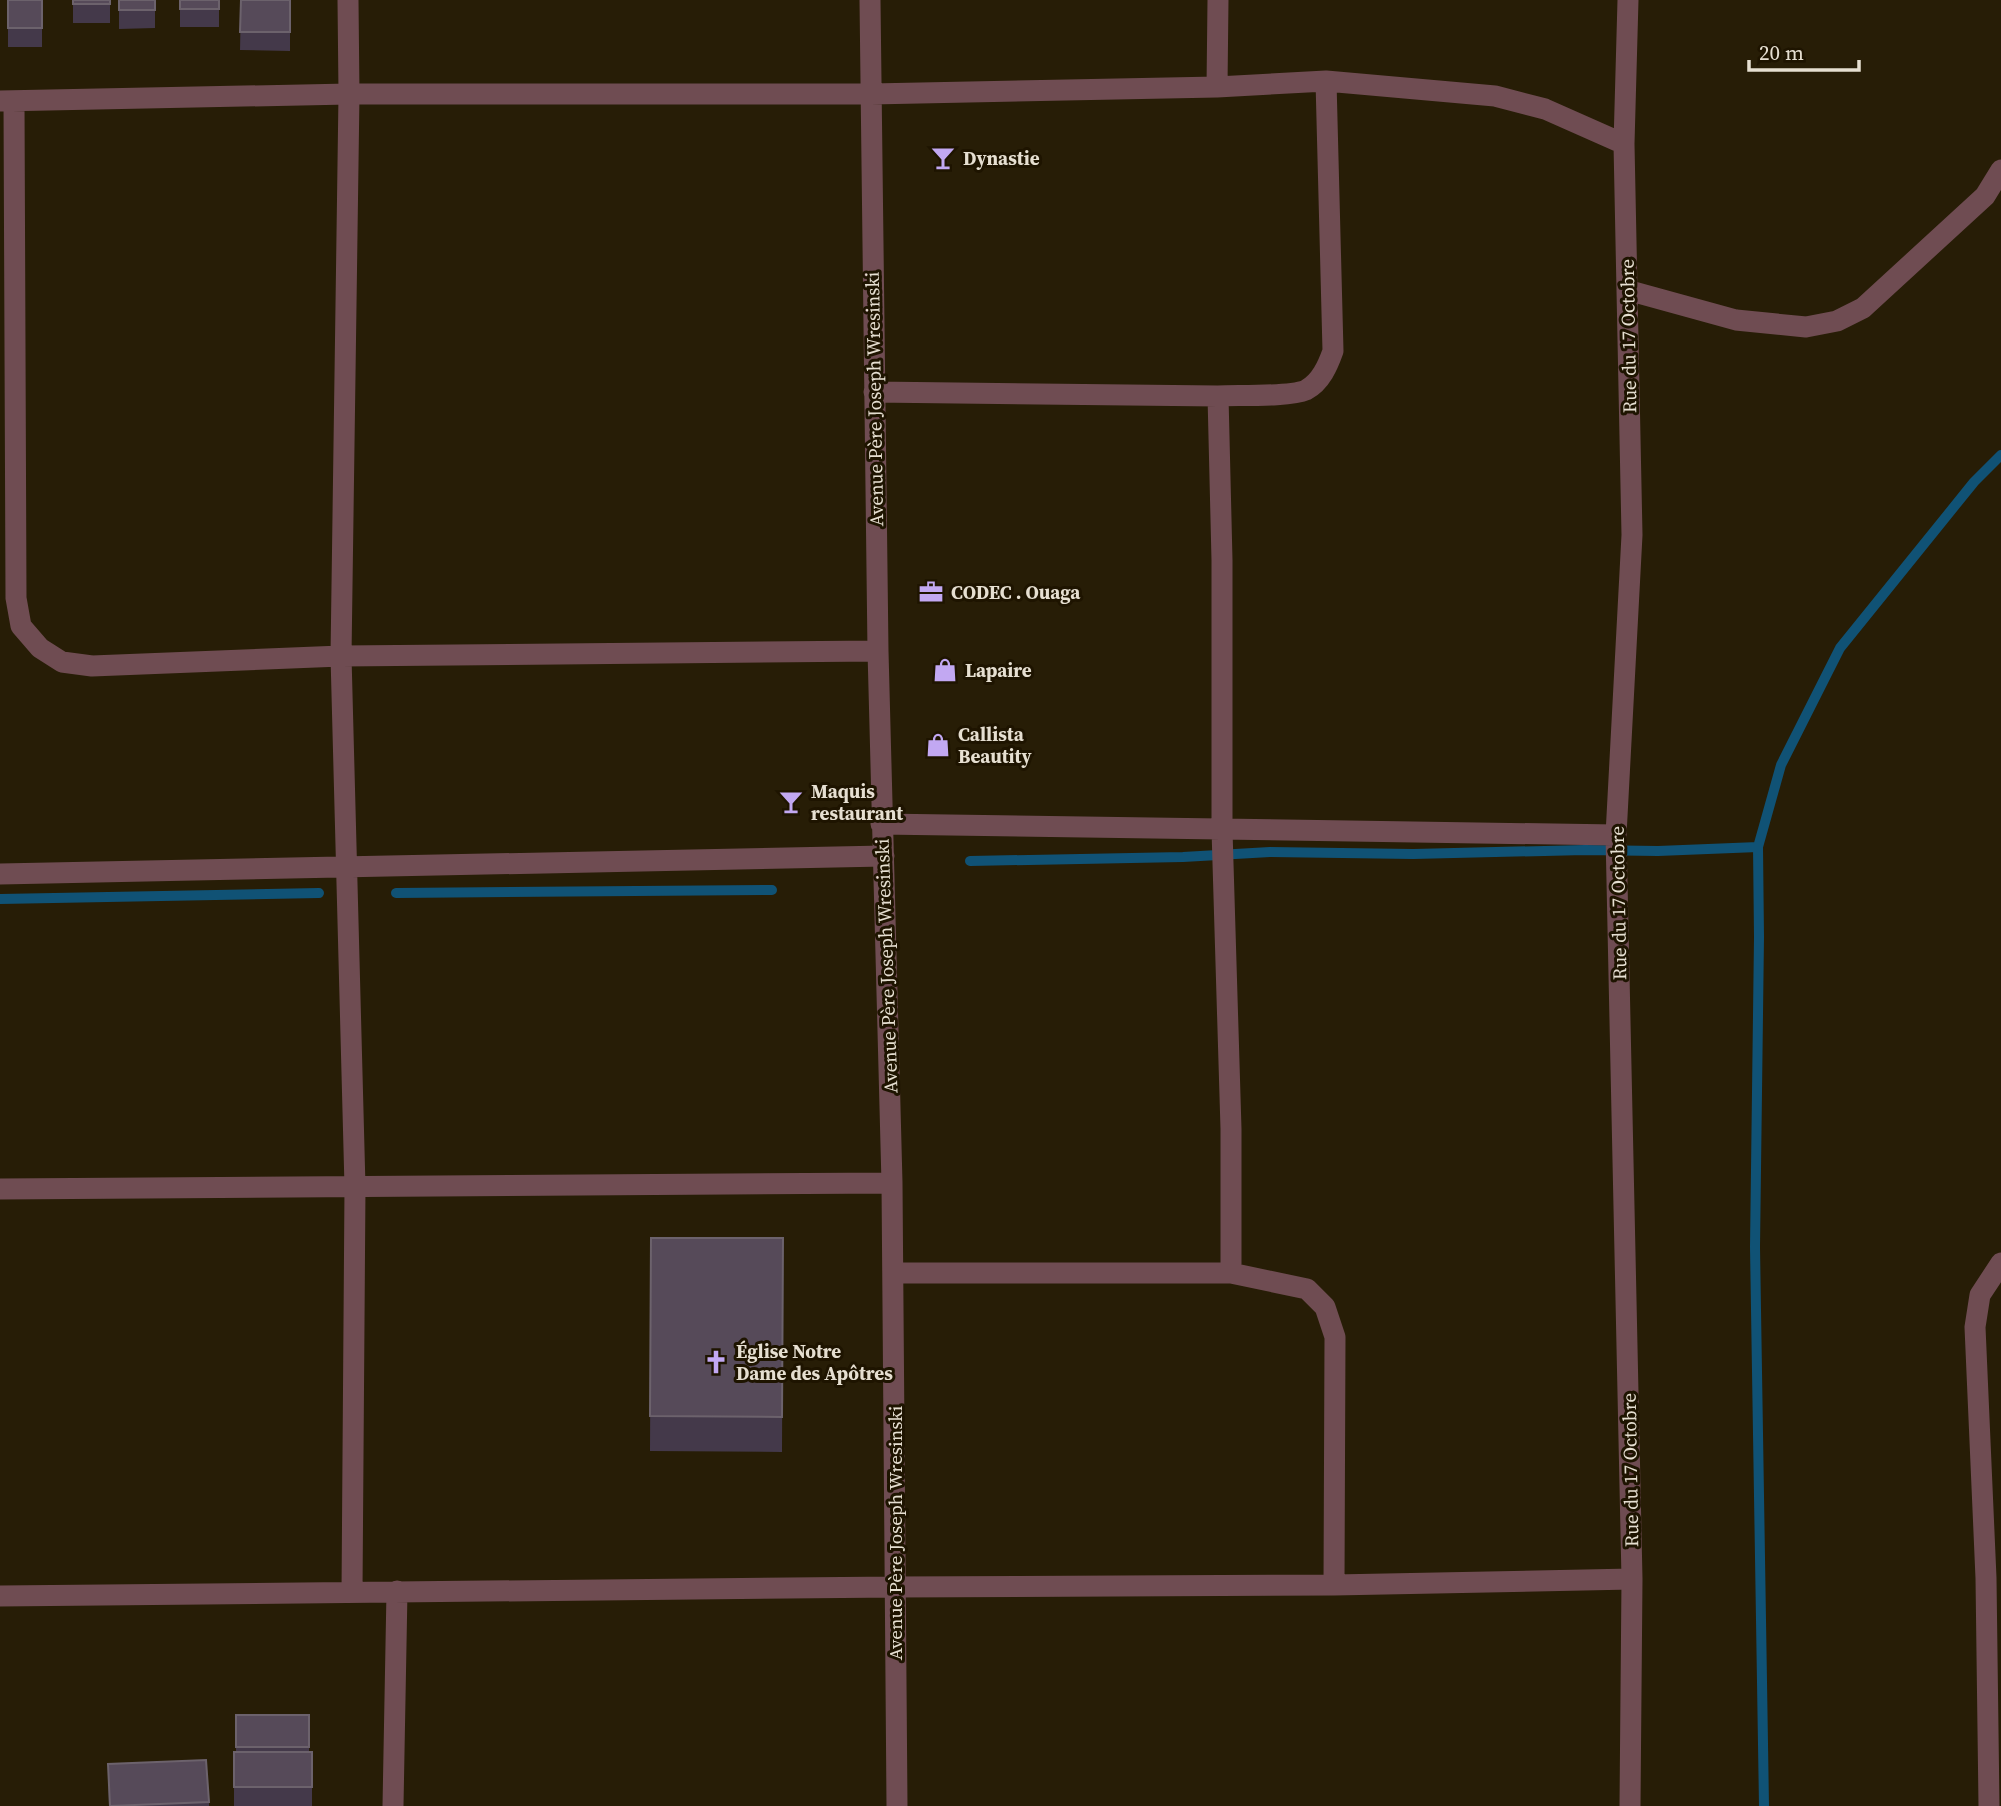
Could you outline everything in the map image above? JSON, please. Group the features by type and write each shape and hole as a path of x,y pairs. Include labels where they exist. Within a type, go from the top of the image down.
{"street":[{"path":"348,0 341,656 355,1187 352,1592"},
{"name":"Avenue Père Joseph Wresinski","path":"870,0 881,824 892,1183 897,1806"},
{"path":"1217,87 1218,0"},
{"name":"Rue du 17 Octobre","path":"1628,0 1624,144 1632,535 1616,835 1632,1579 1630,1806"},
{"path":"874,392 1218,396 1304,391 1327,369 1334,351 1326,81"},
{"path":"878,652 341,656 92,666 62,662 40,649 21,626 16,598 8,411 7,101 349,94 871,94 1217,87 1326,81 1495,96 1545,109 1624,144"},
{"path":"1627,290 1736,320 1806,327 1837,321 1863,308 1984,195 2001,170"},
{"path":"1218,396 1222,560 1222,830 1231,1129 1231,1273"},
{"path":"881,824 1616,835"},
{"path":"0,874 884,856"},
{"path":"0,1189 892,1183"},
{"path":"1989,1806 1994,1578 1975,1327 1980,1295 2001,1263"},
{"path":"893,1273 1231,1273 1307,1289 1325,1307 1335,1337 1334,1586"},
{"path":"0,1596 895,1587 1334,1586 1632,1579"},
{"path":"393,1806 397,1591"}],"building":[{"path":"8,0 42,0 42,28 8,28"},
{"path":"73,0 110,0 110,4 73,4"},
{"path":"119,0 155,0 155,10 119,10"},
{"path":"180,0 219,0 219,9 180,9"},
{"path":"241,0 290,0 290,32 240,32"},
{"name":"Église Notre Dame des Apôtres","path":"651,1238 783,1238 782,1417 650,1416"},
{"path":"236,1715 309,1715 309,1747 236,1747"},
{"path":"234,1752 312,1752 312,1787 234,1787"},
{"path":"206,1760 209,1802 110,1806 108,1764"}],"waterway":[{"path":"1764,1806 1755,1247 1758,847 1781,765 1840,648 1974,482 2001,455"},
{"path":"970,861 1183,857 1270,852 1413,854 1758,847"},
{"path":"396,893 772,890"},
{"path":"0,899 319,893"}],"place":[{"name":"Dynastie","path":"943,158"},
{"name":"CODEC . Ouaga","path":"931,592"},
{"name":"Lapaire","path":"945,670"},
{"name":"Callista Beautity","path":"938,745"},
{"name":"Maquis restaurant","path":"791,802"},
{"name":"Église Notre Dame des Apôtres","path":"716,1362"}]}
